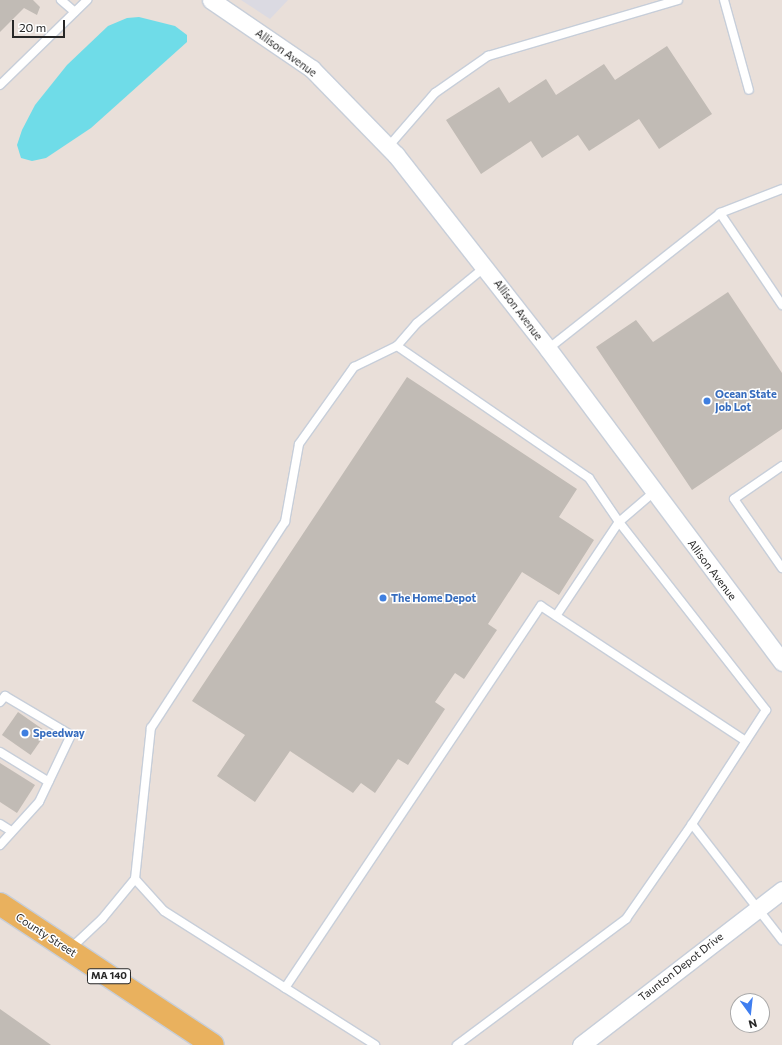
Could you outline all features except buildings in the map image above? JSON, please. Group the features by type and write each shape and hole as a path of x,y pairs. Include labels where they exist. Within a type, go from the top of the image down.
{"main road":[{"name":"County Street","path":"0,904 213,1045"}],"street":[{"name":"Allison Avenue","path":"221,3 312,69 388,147 485,267 782,662"},
{"name":"Taunton Depot Drive","path":"581,1045 782,890"}],"lane":[{"path":"61,0 75,12"},
{"path":"0,85 87,0"},
{"path":"388,147 435,93 488,56 678,0"},
{"path":"724,0 750,90"},
{"path":"548,350 720,213 782,189"},
{"path":"720,213 782,305"},
{"path":"69,950 102,919 135,879 150,728 284,522 299,444 354,367 397,346 417,323 485,267"},
{"path":"397,346 589,478 619,522 766,710 692,824 626,919 457,1045"},
{"path":"782,466 734,499 782,568"},
{"path":"556,616 619,522 654,492"},
{"path":"285,988 541,606 746,741"},
{"path":"0,702 5,696 71,735 39,802 11,831 0,846"},
{"path":"0,752 49,782"},
{"path":"0,824 11,831"},
{"path":"692,824 782,940"},
{"path":"135,879 164,912 374,1045"}],"shaded area":[{"path":"241,0 288,0 270,19"}],"water":[{"path":"139,17 175,26 187,35 187,42 91,128 46,158 32,161 21,158 17,145 22,130 35,105 67,65 108,26 127,18"}],"place":[{"name":"Ocean State Job Lot","path":"707,401"},
{"name":"The Home Depot","path":"383,598"},
{"name":"Speedway","path":"25,733"}]}
